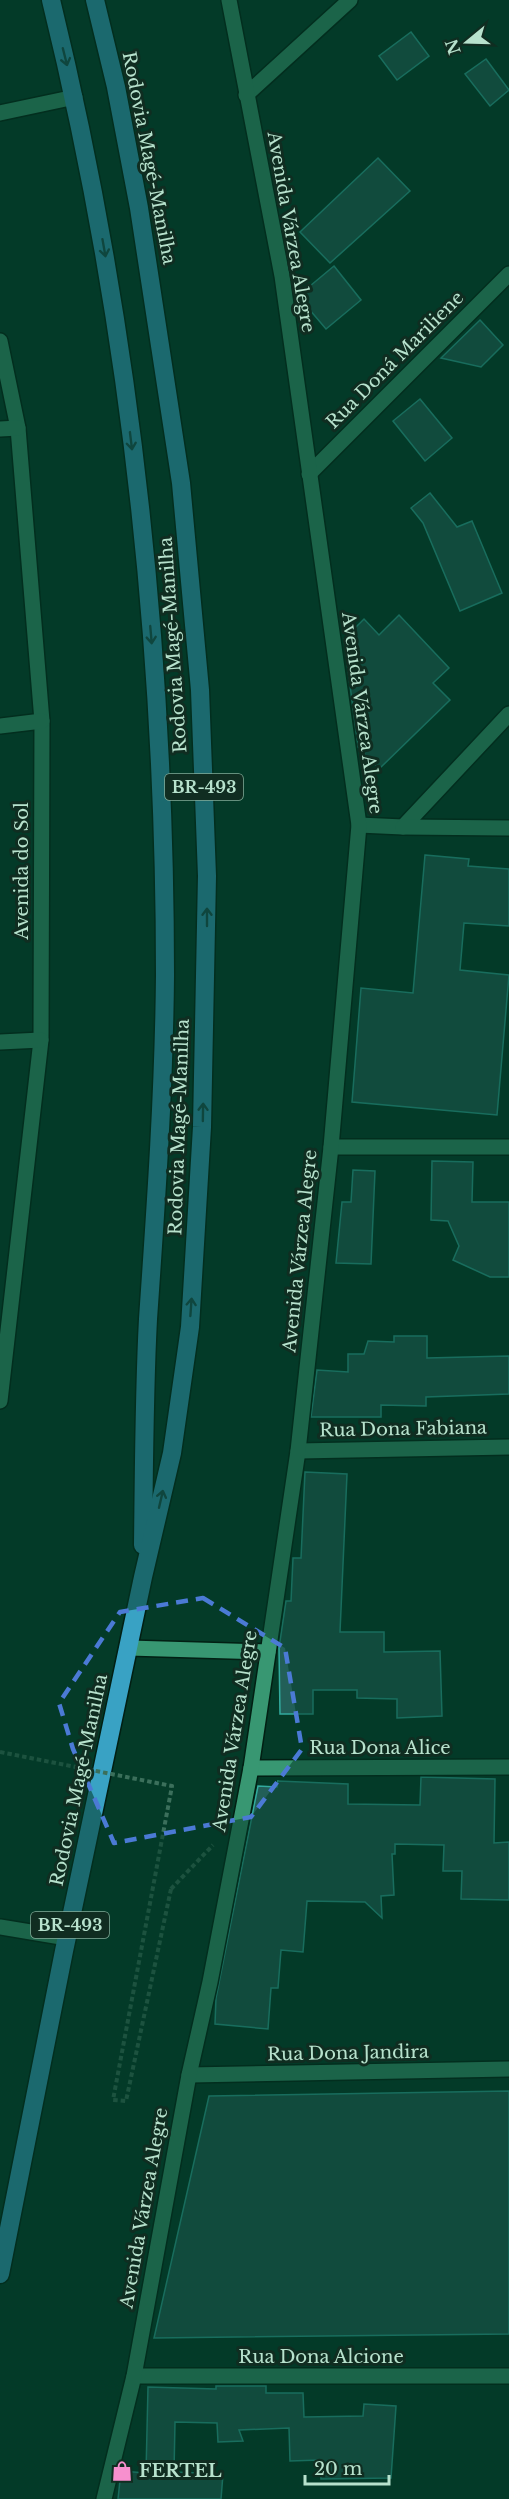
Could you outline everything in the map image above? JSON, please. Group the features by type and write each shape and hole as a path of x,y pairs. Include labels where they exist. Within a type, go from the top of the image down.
{"highway":[{"name":"Rodovia Magé-Manilha","path":"51,0 75,97 117,323 138,490 156,695 165,978 161,1127 147,1345 143,1577"},
{"name":"Rodovia Magé-Manilha","path":"0,2274 67,1938 143,1577 172,1453 190,1327 202,1127 207,876 200,690 181,483 139,208 116,87 95,0"}],"street":[{"name":"Avenida Várzea Alegre","path":"104,2499 134,2376 189,2075 251,1768 298,1451 331,1147 358,825 282,276 229,0"},
{"path":"246,95 350,0"},
{"path":"0,113 75,97"},
{"name":"Rua Doná Mariliene","path":"309,474 509,274"},
{"name":"Avenida do Sol","path":"0,341 18,428 42,721 41,1040 4,1339 0,1401"},
{"path":"0,429 18,428"},
{"path":"403,827 509,714"},
{"path":"0,726 42,721"},
{"path":"358,825 509,828"},
{"path":"0,1042 41,1040"},
{"path":"331,1147 509,1147"},
{"name":"Rua Dona Fabiana","path":"298,1451 509,1447"},
{"path":"129,1648 268,1652"},
{"name":"Rua Dona Alice","path":"251,1768 509,1767"},
{"path":"0,1926 67,1938"},
{"name":"Rua Dona Jandira","path":"189,2075 509,2069"},
{"name":"Rua Dona Alcione","path":"134,2376 509,2376"}],"path":[{"path":"0,1752 172,1786 113,2100 126,2101 171,1889 242,1814"}],"highlighted area":[{"path":"203,1598 285,1648 302,1749 251,1817 114,1843 73,1749 59,1703 120,1612"}],"building":[{"path":"411,32 429,56 397,80 379,56"},
{"path":"486,59 509,90 490,106 465,74"},
{"path":"378,158 410,191 330,263 300,232"},
{"path":"334,266 361,300 326,329 298,296"},
{"path":"480,320 503,345 481,367 441,358"},
{"path":"420,399 452,438 425,461 393,421"},
{"path":"430,493 457,527 472,521 502,593 460,611 423,523 411,508"},
{"path":"399,615 449,668 433,683 450,700 379,769 358,747 344,639 364,619 379,635"},
{"path":"425,855 469,859 468,866 509,869 509,926 464,923 460,970 509,975 497,1115 352,1102 361,988 413,993"},
{"path":"432,1161 473,1162 472,1202 509,1202 509,1277 490,1277 453,1260 459,1246 448,1221 431,1220"},
{"path":"353,1170 375,1171 371,1264 336,1263 342,1202 351,1202"},
{"path":"394,1336 427,1336 427,1358 509,1356 509,1394 426,1397 426,1406 381,1405 381,1417 311,1417 317,1370 348,1372 348,1354 364,1354 368,1341 394,1342"},
{"path":"305,1472 347,1474 340,1632 384,1632 384,1652 440,1651 442,1716 397,1718 397,1699 357,1698 357,1690 313,1690 313,1714 280,1714 279,1648 286,1601 291,1601 293,1558 301,1558"},
{"path":"421,1777 495,1779 494,1843 509,1842 509,1900 461,1899 462,1871 443,1871 444,1845 395,1844 395,1854 392,1854 394,1895 381,1896 382,1918 365,1902 307,1901 303,1952 281,1950 278,1988 271,1988 268,2029 215,2024 216,1998 258,1786 277,1787 278,1781 348,1784 348,1804 420,1805"},
{"path":"509,2091 509,2334 154,2338 209,2096"},
{"path":"216,2386 266,2386 266,2393 303,2393 304,2417 363,2416 364,2404 396,2406 391,2478 321,2479 320,2460 290,2461 289,2428 239,2430 243,2441 218,2442 217,2423 175,2422 174,2472 223,2474 221,2499 118,2499 121,2471 146,2473 148,2387 216,2389"}],"place":[{"name":"FERTEL","path":"122,2471"}]}
